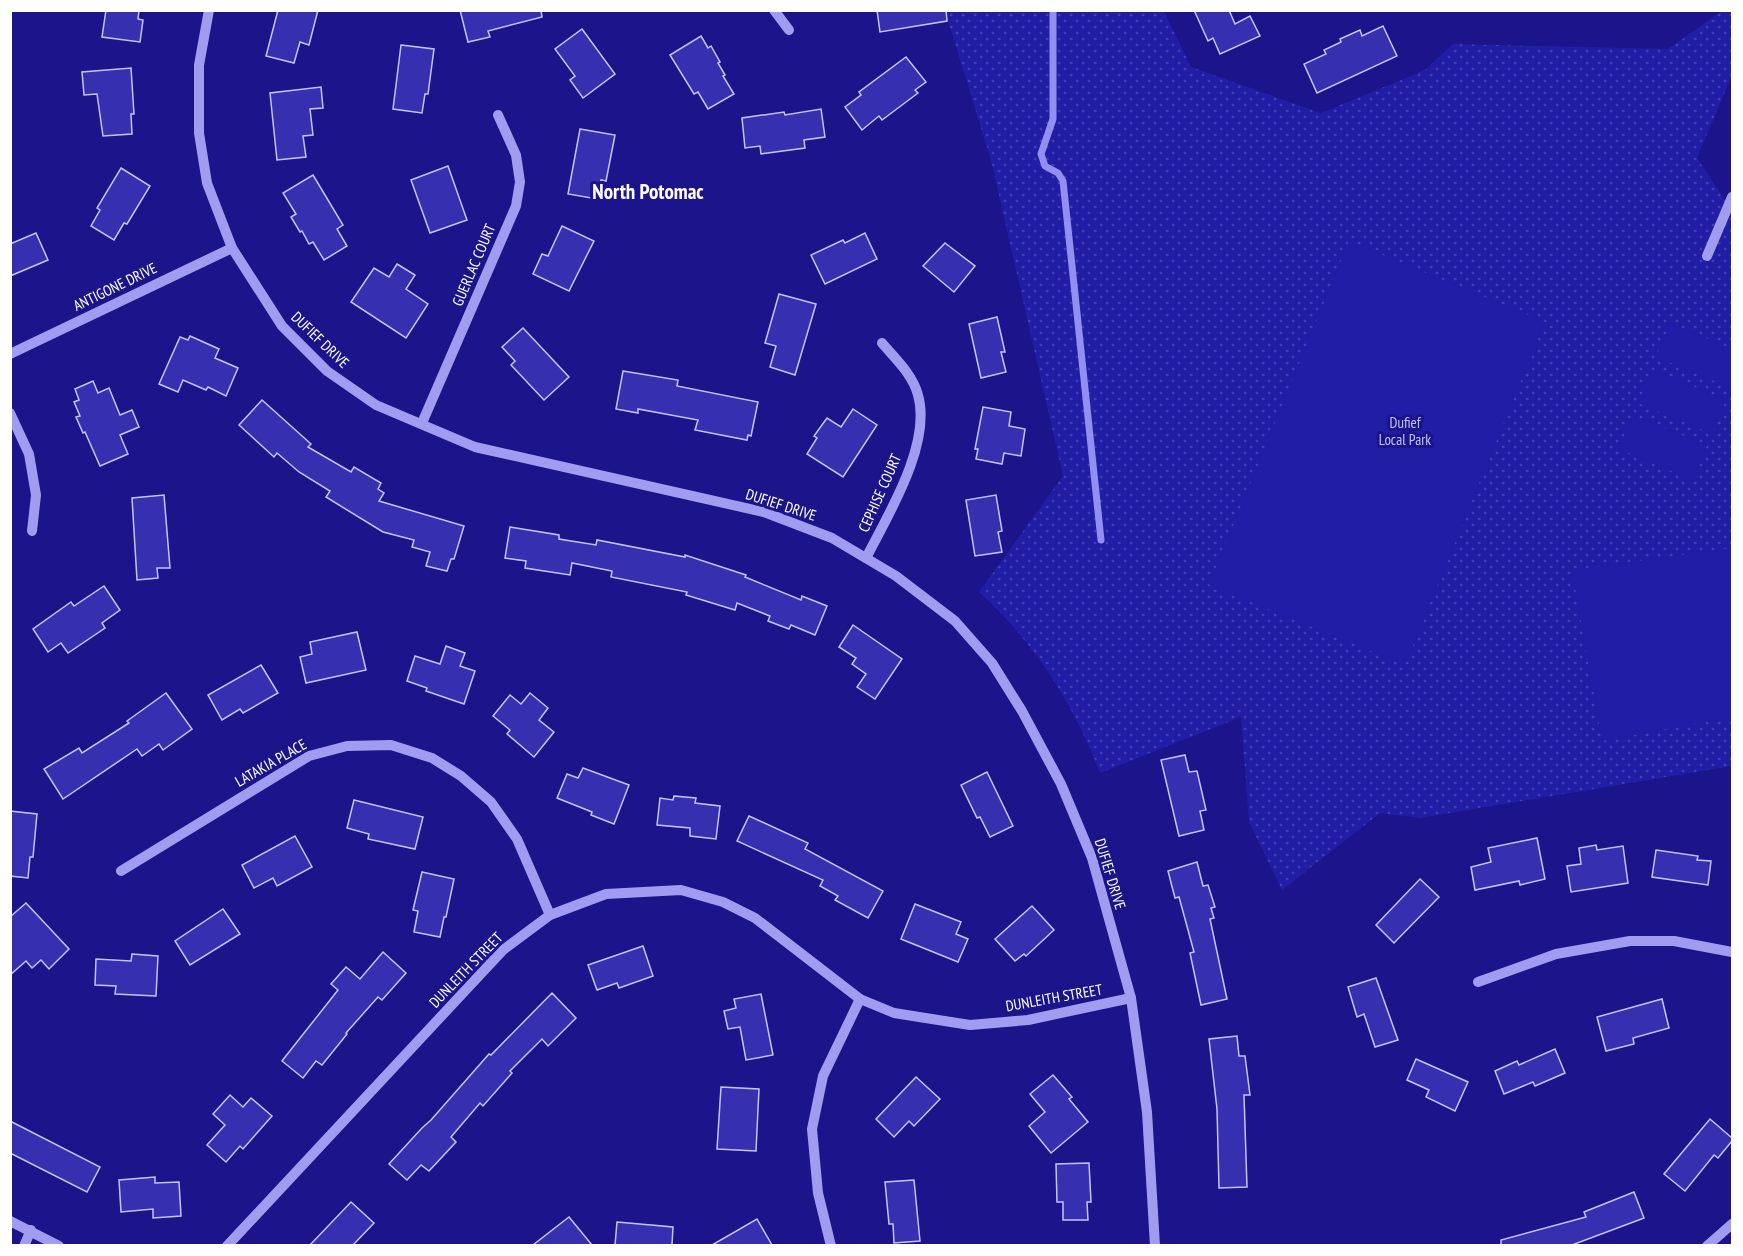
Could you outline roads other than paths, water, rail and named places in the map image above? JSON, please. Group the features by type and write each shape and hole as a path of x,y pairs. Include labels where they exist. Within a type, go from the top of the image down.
{"street":[{"name":"DUFIEF DRIVE","path":"209,10 199,65 199,133 207,183 232,248 282,326 327,371 376,405 475,447 764,513 832,538 896,576 955,621 992,663 1022,711 1061,783 1092,858 1131,998 1148,1112 1155,1245"},
{"path":"774,10 789,30"},
{"name":"GUERLAC COURT","path":"422,423 516,206 520,182 516,155 498,115"},
{"path":"1707,256 1732,197"},
{"name":"ANTIGONE DRIVE","path":"10,354 232,248"},
{"name":"CEPHISE COURT","path":"867,558 909,473 921,426 918,395 902,365 882,343"},
{"path":"10,413 29,454 36,495 32,531"},
{"name":"LATAKIA PLACE","path":"121,871 309,756 347,746 391,745 432,758 461,776 491,802 516,839 550,915"},
{"name":"DUNLEITH STREET","path":"227,1245 504,950 550,915 606,894 681,890 723,902 755,918 860,999 894,1013 970,1025 1028,1020 1131,998"},
{"path":"1478,982 1556,954 1630,941 1674,941 1732,952"},
{"path":"831,1245 818,1193 812,1129 823,1076 860,999"},
{"path":"10,1221 59,1245"},
{"path":"1707,1245 1732,1224"},
{"path":"24,1245 31,1230"}],"waterway":[{"path":"1053,10 1053,119 1041,154 1045,166 1058,173 1063,181 1101,540"}],"district":[{"name":"North Potomac","path":"648,192"}],"park label":[{"name":"Dufief Local Park","path":"1405,432"}]}
